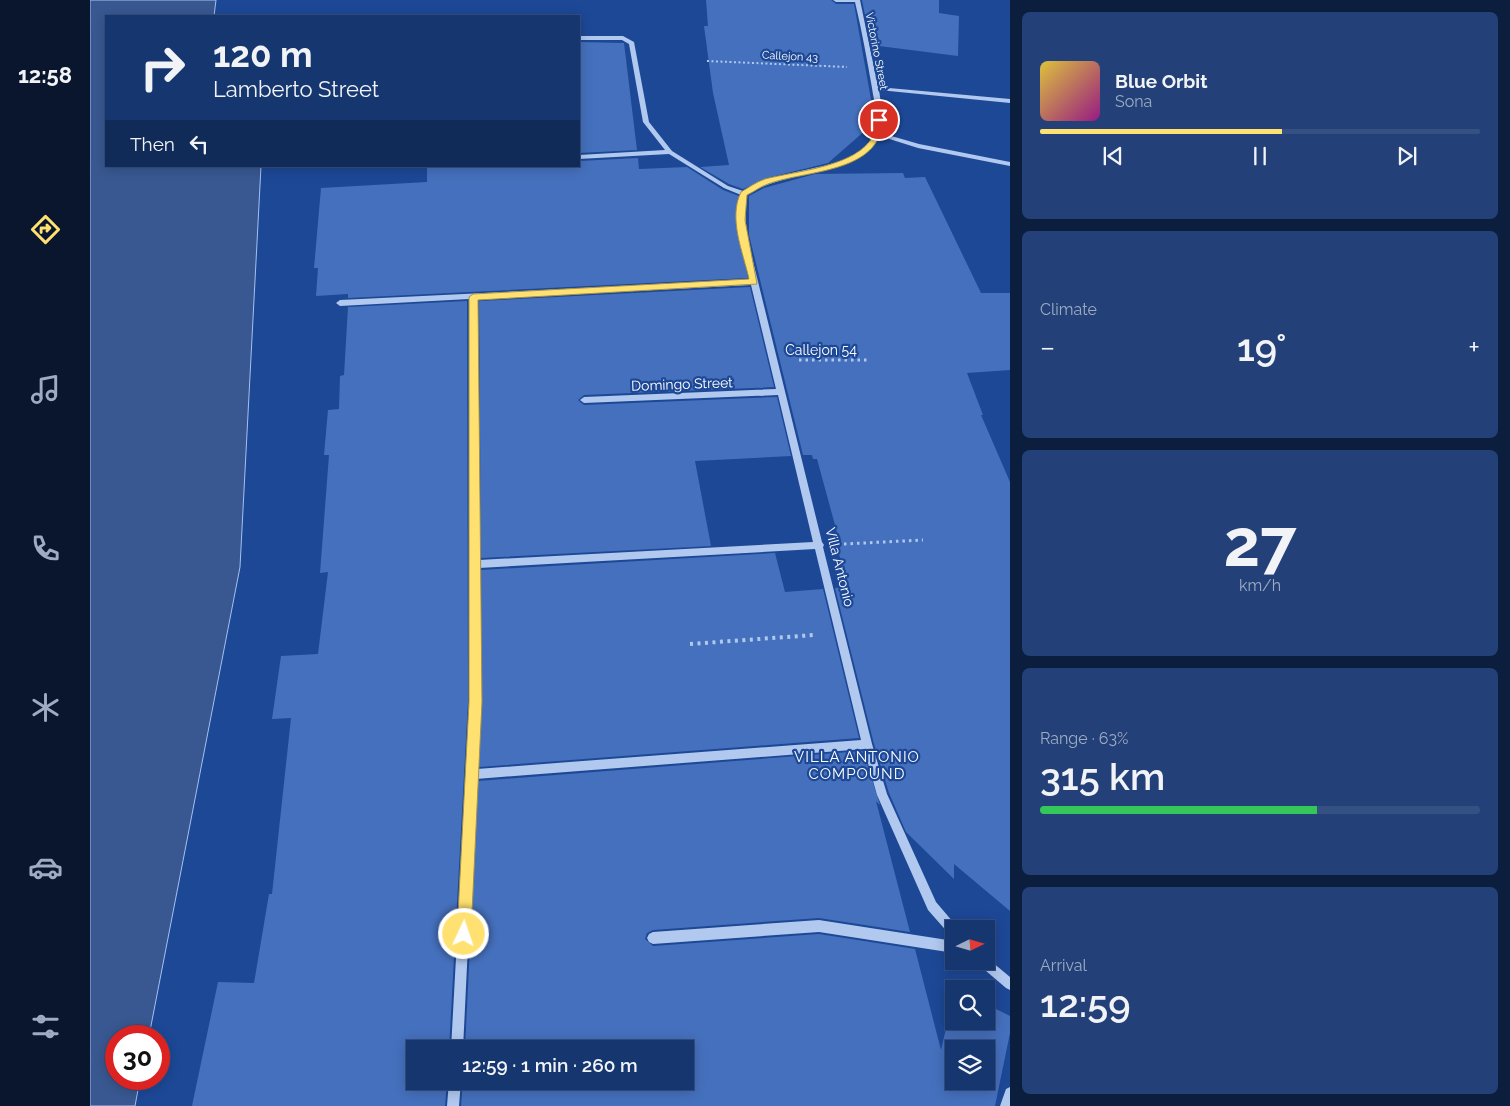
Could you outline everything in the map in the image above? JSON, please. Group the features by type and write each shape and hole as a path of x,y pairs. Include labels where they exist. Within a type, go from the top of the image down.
{"street":[{"path":"836,0 857,0"},
{"name":"Victorino Street","path":"857,0 873,68 878,134"},
{"path":"580,38 616,38 632,43 646,122 670,152 726,188 744,194 764,182 837,165 856,157 869,147 878,134 918,146 1010,164"},
{"path":"875,88 1010,101"},
{"path":"580,157 670,152"},
{"name":"Villa Antonio","path":"744,194 740,206 740,220 867,744 882,795 932,906 945,921"},
{"path":"340,303 754,282"},
{"path":"457,1040 475,702 473,297"},
{"name":"Domingo Street","path":"584,400 782,392"},
{"path":"474,564 820,545"},
{"path":"472,774 867,744"},
{"path":"653,938 819,926 945,946"},
{"path":"994,970 1010,984"},
{"path":"453,1106 454,1090"},
{"path":"1006,1106 1010,1093"}],"path":[{"name":"Callejon 43","path":"707,60 873,68"},
{"name":"Callejon 54","path":"773,360 869,360"},
{"path":"820,545 923,540"},
{"path":"690,644 841,633"}],"water":[{"path":"90,0 216,0 214,15 105,15 105,167 261,167 240,567 151,1025 105,1025 105,1090 138,1090 135,1106 90,1106"}],"building":[{"path":"706,0 831,0 836,4 854,4 875,122 828,163 771,177 743,189 729,184 700,167 729,165 713,93 704,26 708,26"},
{"path":"862,0 939,0 939,13 959,16 958,56 871,45"},
{"path":"580,42 624,43 637,150 580,153"},
{"path":"638,158 639,169 687,167 723,190 739,196 738,227 748,278 348,298 348,294 316,296 318,268 314,268 321,188 427,182 427,167 580,167 580,161"},
{"path":"903,173 905,178 925,177 981,293 1010,293 1010,370 967,373 983,415 981,415 1010,482 1010,911 954,864 954,879 906,832 889,793 874,744 835,588 849,587 837,548 841,547 817,459 813,459 812,455 803,455 749,235 749,196 764,188 815,174"},
{"path":"750,287 774,387 584,395 578,400 584,405 777,397 791,456 695,461 711,546 481,558 479,301"},
{"path":"467,301 468,702 449,1040 406,1040 406,1090 446,1090 445,1106 192,1106 218,982 254,983 269,894 272,894 291,718 272,719 281,656 318,654 328,572 320,573 329,455 324,455 328,410 339,409 340,376 344,375 348,307"},
{"path":"775,553 785,592 823,589 859,738 479,767 482,702 481,570"},
{"path":"863,751 880,805 876,801 910,932 819,918 653,930 647,933 645,939 653,946 819,934 915,949 941,1050 946,1030 995,1030 995,1008 1010,1016 1010,1033 995,1106 461,1106 462,1090 694,1090 694,1040 465,1040 478,781"}],"district":[{"name":"VILLA ANTONIO COMPOUND","path":"857,766"}],"route":[{"path":"464,934 475,702 473,297 754,282 740,220 740,206 744,194 764,182 837,165 856,157 869,147 878,134 879,120"}]}
